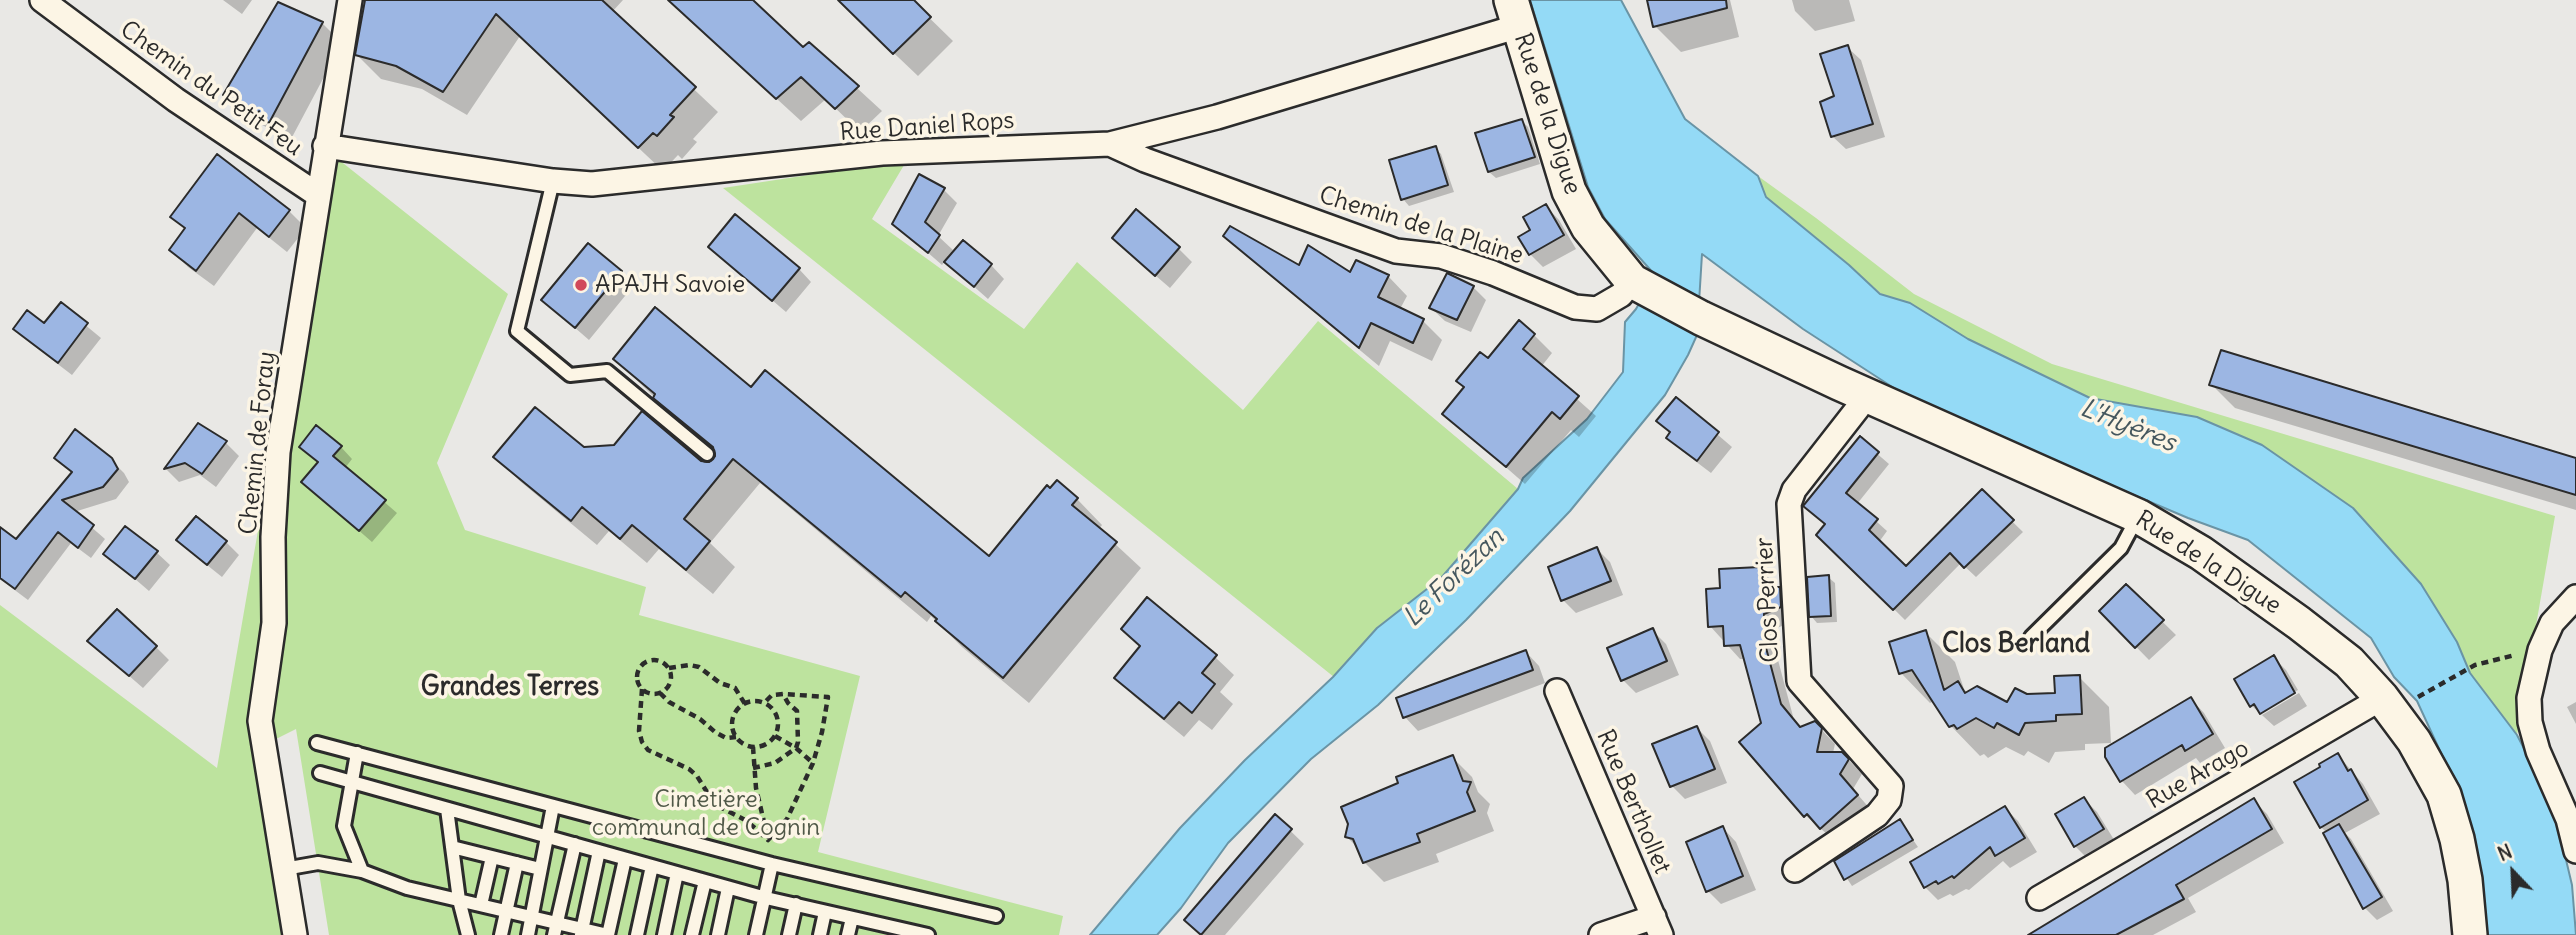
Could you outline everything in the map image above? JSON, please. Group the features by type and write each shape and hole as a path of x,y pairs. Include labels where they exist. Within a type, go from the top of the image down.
{"street":[{"name":"Chemin du Petit Feu","path":"41,0 176,100 318,195"},
{"name":"Chemin de Foray","path":"295,935 260,721 272,654 273,537 278,452 350,0"},
{"name":"Rue Daniel Rops","path":"325,146 553,181 592,184 883,153 1110,144 1217,117 1515,13"},
{"name":"Rue de la Digue","path":"1515,13 1569,191 1588,228 1637,285 1864,394 2138,516 2201,553 2349,662 2382,698 2414,741 2444,795 2463,870 2470,935"},
{"name":"Chemin de la Plaine","path":"1110,144 1145,160 1396,251 1441,256 1493,273 1575,307 1597,309 1637,285"},
{"name":"Clos Perrier","path":"1795,870 1869,821 1889,800 1891,786 1799,681 1789,504 1794,491 1858,408 1864,394"},
{"path":"2576,597 2552,624 2540,650 2529,698 2530,722 2538,751 2568,819 2576,850"},
{"name":"Rue Berthollet","path":"1557,691 1658,926"},
{"name":"Rue Arago","path":"2039,898 2382,698"},
{"path":"1601,935 1658,926"}],"lane":[{"path":"553,181 517,331 570,375 607,371 707,454"},
{"path":"2031,637 2121,548 2138,516"},
{"path":"317,743 772,864 996,916"},
{"path":"357,753 344,826 362,871"},
{"path":"320,773 766,898 852,918 880,930 929,935"},
{"path":"528,935 553,806"},
{"path":"447,809 458,900 468,935"},
{"path":"556,929 575,845"},
{"path":"452,847 540,869"},
{"path":"582,932 599,851"},
{"path":"481,905 492,857"},
{"path":"284,869 318,863 362,871 407,888 531,917 556,929 608,935 625,859"},
{"path":"501,935 517,863"},
{"path":"756,935 772,864"},
{"path":"637,935 653,866"},
{"path":"664,935 677,873"},
{"path":"692,935 705,881"},
{"path":"718,935 728,887"},
{"path":"789,935 796,904"},
{"path":"820,935 825,912"},
{"path":"848,935 852,918"}],"path":[{"path":"2417,697 2475,665 2540,650"},
{"path":"642,689 650,694 660,694 671,681 669,668 661,661 650,660 644,663 637,676 642,689 639,731 648,750 689,769 720,807 747,821 768,839"},
{"path":"669,668 690,665 699,667 720,683 735,688 745,704"},
{"path":"660,694 700,719 715,732 726,738 736,737"},
{"path":"753,768 775,763 796,748 797,711 783,694"},
{"path":"764,703 772,695 828,697 828,708 813,763 787,819 768,839"},
{"path":"754,701 764,703 776,715 778,724 775,736 765,745 753,747 741,743 732,728 737,710 754,701"},
{"path":"775,736 796,748 813,763"},
{"path":"753,747 753,768 772,864"}],"green space":[{"name":"Cimetière communal de Cognin","path":"324,148 508,294 437,463 465,530 646,587 639,615 860,676 818,852 1063,916 1059,935 329,935 296,729 252,751 283,935 0,935 0,605 217,768"},
{"path":"907,160 872,219 1024,329 1077,262 1243,410 1318,321 1518,489 1441,578 1377,628 1334,677 723,188"},
{"path":"1758,176 1914,294 2052,364 2555,516 2517,735 2470,673 2457,642 2421,584 2353,508 2262,445 2197,417 2090,398 1968,339 1910,303 1884,296 1766,197"}],"water":[{"path":"1530,0 1621,0 1685,119 1758,176 1766,197 1880,294 1910,303 1968,339 2090,398 2197,417 2262,445 2353,508 2421,584 2457,642 2470,673 2517,735 2553,805 2572,885 2576,935 2483,935 2459,792 2417,701 2394,677 2371,638 2248,540 2188,518 1917,403 1803,329 1702,254 1697,335 1688,355 1665,395 1570,511 1466,620 1378,705 1311,759 1228,843 1181,908 1157,935 1090,935 1180,828 1245,760 1333,677 1377,628 1441,578 1518,489 1523,478 1587,419 1623,372 1625,322 1636,309 1655,275 1605,219 1588,187"}],"building":[{"path":"365,0 602,0 696,87 670,115 674,117 657,136 653,133 638,148 496,14 443,92 396,66 355,55"},
{"path":"668,0 753,0 803,47 809,42 859,86 835,109 801,77 776,99"},
{"path":"838,0 914,0 931,17 893,54"},
{"path":"1647,0 1726,0 1727,8 1653,27"},
{"path":"278,2 323,22 269,123 223,95"},
{"path":"1848,45 1873,124 1831,137 1820,102 1834,96 1820,54"},
{"path":"1522,119 1535,157 1488,172 1475,133"},
{"path":"1436,146 1448,185 1401,200 1389,160"},
{"path":"217,154 290,210 269,237 239,213 196,271 169,250 185,228 170,217"},
{"path":"919,174 945,188 925,222 940,235 928,253 892,224"},
{"path":"1546,204 1564,235 1529,255 1518,237 1530,230 1523,217"},
{"path":"1136,209 1180,247 1155,276 1112,238"},
{"path":"735,214 800,268 772,301 708,247"},
{"path":"1230,226 1299,265 1308,245 1350,272 1356,260 1389,275 1378,297 1424,319 1413,343 1371,323 1359,348 1223,236"},
{"path":"963,240 992,264 974,287 944,262"},
{"name":"APAJH Savoie","path":"588,243 622,271 575,328 541,300"},
{"path":"1447,273 1474,286 1457,320 1429,308"},
{"path":"61,302 88,323 58,363 13,329 27,310 44,323"},
{"path":"655,307 751,387 765,370 989,556 1047,485 1050,488 1057,480 1078,498 1072,505 1117,542 1003,678 905,592 901,597 733,459 684,519 710,541 686,570 632,525 620,539 582,507 571,521 493,457 535,407 584,447 614,445 642,411 701,461 709,462 715,456 713,447 653,398 655,394 613,359"},
{"path":"1519,320 1535,334 1523,349 1579,396 1560,419 1552,412 1506,467 1442,414 1464,387 1456,381 1480,352 1488,358"},
{"path":"2221,350 2576,458 2576,495 2209,385"},
{"path":"1676,397 1719,432 1697,461 1666,438 1670,432 1656,421"},
{"path":"198,423 227,441 202,474 185,463 164,469"},
{"path":"316,425 342,446 333,456 386,500 359,531 301,482 318,462 299,447"},
{"path":"75,429 112,458 118,469 103,487 62,500 94,525 78,548 58,532 15,589 0,578 0,527 16,539 72,472 54,458"},
{"path":"1860,436 1879,452 1846,493 1878,519 1869,530 1906,566 1982,489 2014,520 1964,568 1950,553 1893,610 1816,535 1825,524 1803,506"},
{"path":"196,516 227,541 207,565 176,540"},
{"path":"125,526 158,551 135,579 103,554"},
{"path":"1597,547 1611,581 1561,601 1548,567"},
{"path":"1760,567 1762,587 1780,587 1781,607 1764,614 1765,644 1781,704 1800,727 1815,721 1822,728 1817,752 1842,752 1849,759 1840,774 1858,795 1820,829 1807,814 1804,817 1739,742 1761,723 1740,645 1724,646 1723,626 1708,627 1706,589 1720,588 1719,569"},
{"path":"1829,575 1831,616 1809,617 1807,577"},
{"path":"2126,584 2164,620 2135,648 2099,611"},
{"path":"1147,597 1217,655 1202,673 1215,684 1192,713 1179,702 1164,719 1114,678 1140,646 1121,629"},
{"path":"117,609 157,646 129,676 87,641"},
{"path":"1653,628 1667,661 1621,681 1607,648"},
{"path":"1926,630 1944,690 1958,681 1965,693 1977,686 2007,702 2015,688 2027,694 2055,693 2054,676 2080,675 2082,714 2056,715 2056,721 2025,723 2019,735 1997,723 1994,728 1976,718 1957,729 1954,725 1949,727 1912,670 1899,674 1889,642"},
{"path":"1526,650 1533,670 1403,718 1396,698"},
{"path":"2274,655 2295,693 2260,714 2254,704 2250,707 2234,679"},
{"path":"2191,697 2213,734 2185,751 2182,745 2120,782 2105,757 2105,748"},
{"path":"1697,726 1715,769 1670,787 1652,744"},
{"path":"2338,753 2348,771 2351,769 2368,800 2320,828 2294,782"},
{"path":"1453,755 1463,781 1471,782 1467,792 1475,811 1417,834 1420,842 1363,863 1353,839 1345,837 1348,824 1341,807 1398,783 1396,777"},
{"path":"2084,797 2104,829 2074,847 2055,814"},
{"path":"2254,798 2272,829 2176,885 2184,899 2116,935 2028,935"},
{"path":"2005,806 2025,838 1995,856 1990,847 1954,878 1952,876 1938,884 1936,881 1924,888 1910,862"},
{"path":"1275,814 1292,829 1201,935 1184,920"},
{"path":"1900,819 1913,840 1844,880 1834,861"},
{"path":"2339,824 2382,897 2363,909 2323,833"},
{"path":"1723,826 1743,876 1706,892 1686,842"}],"place":[{"name":"APAJH Savoie","path":"581,285"}],"district":[{"name":"Clos Berland","path":"2016,645"},
{"name":"Grandes Terres","path":"510,688"}],"water label":[{"name":"L'Hyères","path":"2128,426"},
{"name":"Le Forézan","path":"1454,578"}]}
